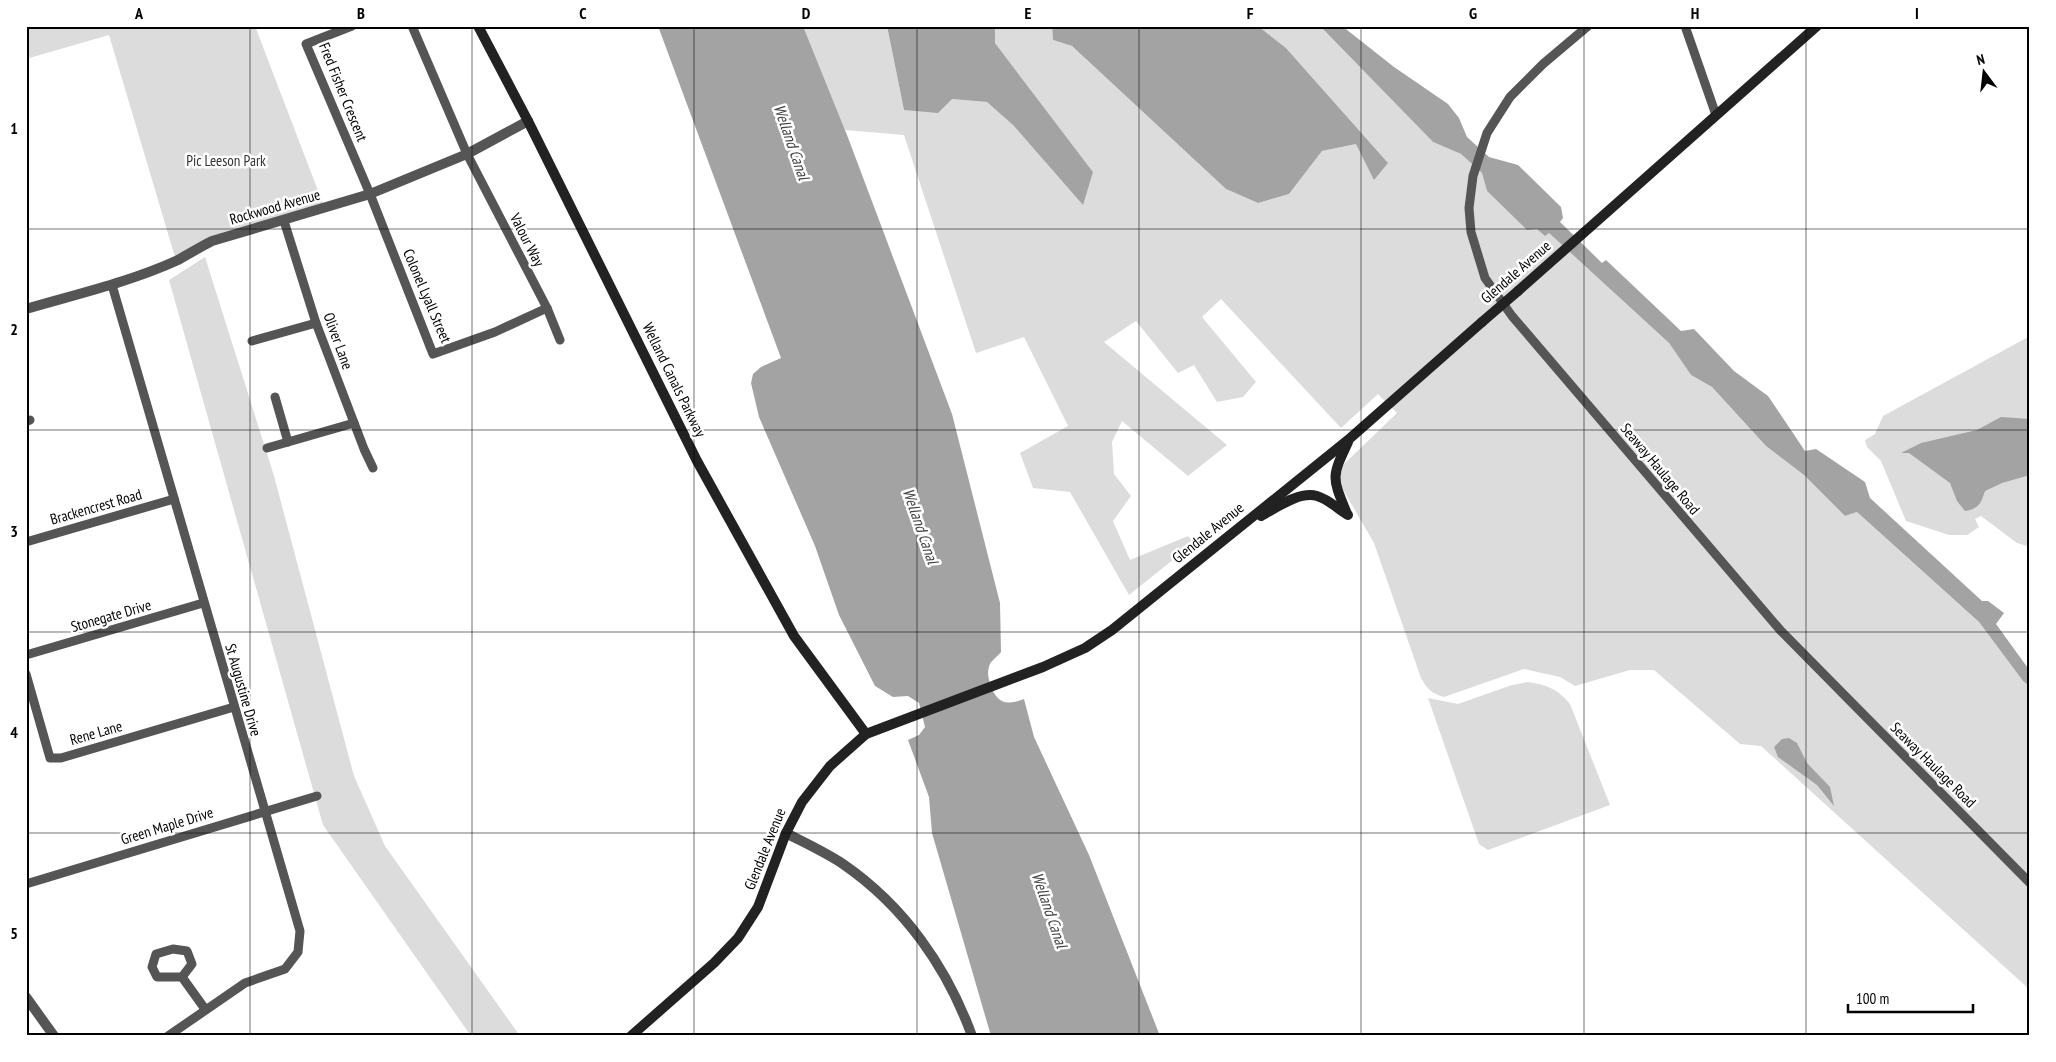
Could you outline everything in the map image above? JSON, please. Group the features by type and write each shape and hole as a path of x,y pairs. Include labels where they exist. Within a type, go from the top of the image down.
{"main road":[{"name":"Welland Canals Parkway","path":"478,26 528,121 697,460 794,636 866,734"},
{"name":"Glendale Avenue","path":"631,1036 714,963 749,923 758,907 786,833 802,802 815,782 830,766 866,734 997,685 1085,648 1112,630 1348,440 1817,26"},
{"path":"1242,526 1307,495 1317,496 1348,515 1337,490 1335,476 1335,469 1348,440"}],"street":[{"name":"Fred Fisher Crescent","path":"352,26 306,44 370,194"},
{"path":"412,26 467,154"},
{"name":"Seaway Haulage Road","path":"1588,26 1543,64 1510,97 1487,133 1473,176 1469,208 1471,232 1485,278 1512,316 1782,631 2030,883"},
{"path":"1685,26 1716,114"},
{"name":"Rockwood Avenue","path":"26,309 112,285 179,259 196,248 212,241 370,194 467,154 528,121"},
{"name":"Valour Way","path":"467,154 547,308 560,340"},
{"name":"Colonel Lyall Street","path":"370,194 434,354 495,332 547,308"},
{"name":"Oliver Lane","path":"284,221 316,323 373,468"},
{"name":"St Augustine Drive","path":"112,285 300,932 298,952 285,969 245,983 168,1036"},
{"path":"252,341 316,323"},
{"path":"275,398 288,442"},
{"path":"267,448 354,423"},
{"name":"Brackencrest Road","path":"26,542 174,499"},
{"name":"Stonegate Drive","path":"26,655 203,603"},
{"name":"Rene Lane","path":"26,674 50,758 62,758 234,707"},
{"name":"Green Maple Drive","path":"26,884 317,796"},
{"path":"786,833 844,865 889,902 937,962 959,1003 972,1036"},
{"path":"173,949 187,951 192,964 182,977 157,977 152,967 156,954 173,949"},
{"path":"182,977 205,1009"},
{"path":"27,1001 54,1036"}],"green space":[{"name":"Pic Leeson Park","path":"26,26 255,26 325,209 175,257 109,35 26,59"},
{"path":"803,26 887,26 904,110 952,99 987,102 1014,126 1093,172 995,43 995,26 1052,26 1053,40 1072,46 1226,189 1258,203 1289,194 1322,151 1356,144 1388,163 1286,48 1258,26 1320,26 1433,142 1461,154 1482,173 1487,191 1527,230 1537,229 1549,233 1669,343 1691,375 1712,387 1766,446 1804,475 1845,516 1857,512 1979,622 2023,681 2030,687 2030,990 1761,746 1740,744 1654,670 1630,670 1575,686 1560,677 1524,669 1444,697 1430,690 1421,678 1374,543 1338,481 1344,464 1397,413 1378,394 1341,428 1221,299 1202,317 1256,382 1243,397 1217,402 1194,365 1178,373 1136,321 1104,342 1227,445 1188,476 1122,421 1112,442 1114,474 1131,496 1113,521 1130,560 1188,536 1194,543 1129,595 1070,492 1033,488 1020,453 1068,426 1024,337 976,353 904,135 845,130"},
{"path":"205,257 274,476 354,776 385,846 520,1036 471,1036 323,825 169,280"},
{"path":"2030,336 2030,547 2017,543 1981,516 1975,519 1979,527 1967,535 1949,535 1906,521 1881,461 1867,447 1865,440 1875,434 1883,416"},
{"path":"1528,682 1552,688 1570,704 1610,805 1488,850 1479,844 1428,698 1458,704 1512,685"}],"water":[{"name":"Welland Canal","path":"658,26 803,26 847,135 952,414 1000,603 1001,652 990,664 988,674 990,684 1002,701 1012,702 1024,699 1034,737 1089,855 1160,1036 991,1036 932,833 929,797 908,740 919,735 925,727 919,703 908,696 893,697 875,686 839,615 815,546 759,417 751,383 753,374 761,367 781,358"},
{"path":"887,26 995,26 995,43 1093,172 1083,205 1014,126 987,102 952,99 938,113 904,110"},
{"path":"1052,26 1258,26 1286,48 1388,163 1374,180 1356,144 1322,151 1289,194 1258,203 1226,189 1072,46 1053,40"},
{"path":"1320,26 1342,26 1394,67 1448,104 1459,118 1467,137 1489,157 1518,165 1561,207 1563,218 1560,222 1602,263 1606,260 1681,331 1694,329 1734,371 1768,396 1805,451 1816,449 1865,482 1870,498 1982,601 1988,601 2004,613 1996,624 2030,671 2030,687 2023,681 1979,622 1857,512 1845,516 1804,475 1766,446 1712,387 1691,375 1669,343 1549,233 1545,236 1537,229 1527,230 1487,191 1482,173 1461,154 1433,142"},
{"path":"2001,417 2030,419 2030,475 2002,483 1985,491 1981,502 1973,509 1965,511 1957,501 1950,483 1909,453 1901,453 1921,443 1977,430"},
{"path":"1789,738 1797,743 1807,763 1830,787 1834,806 1817,785 1778,757 1774,747 1782,739"}]}
